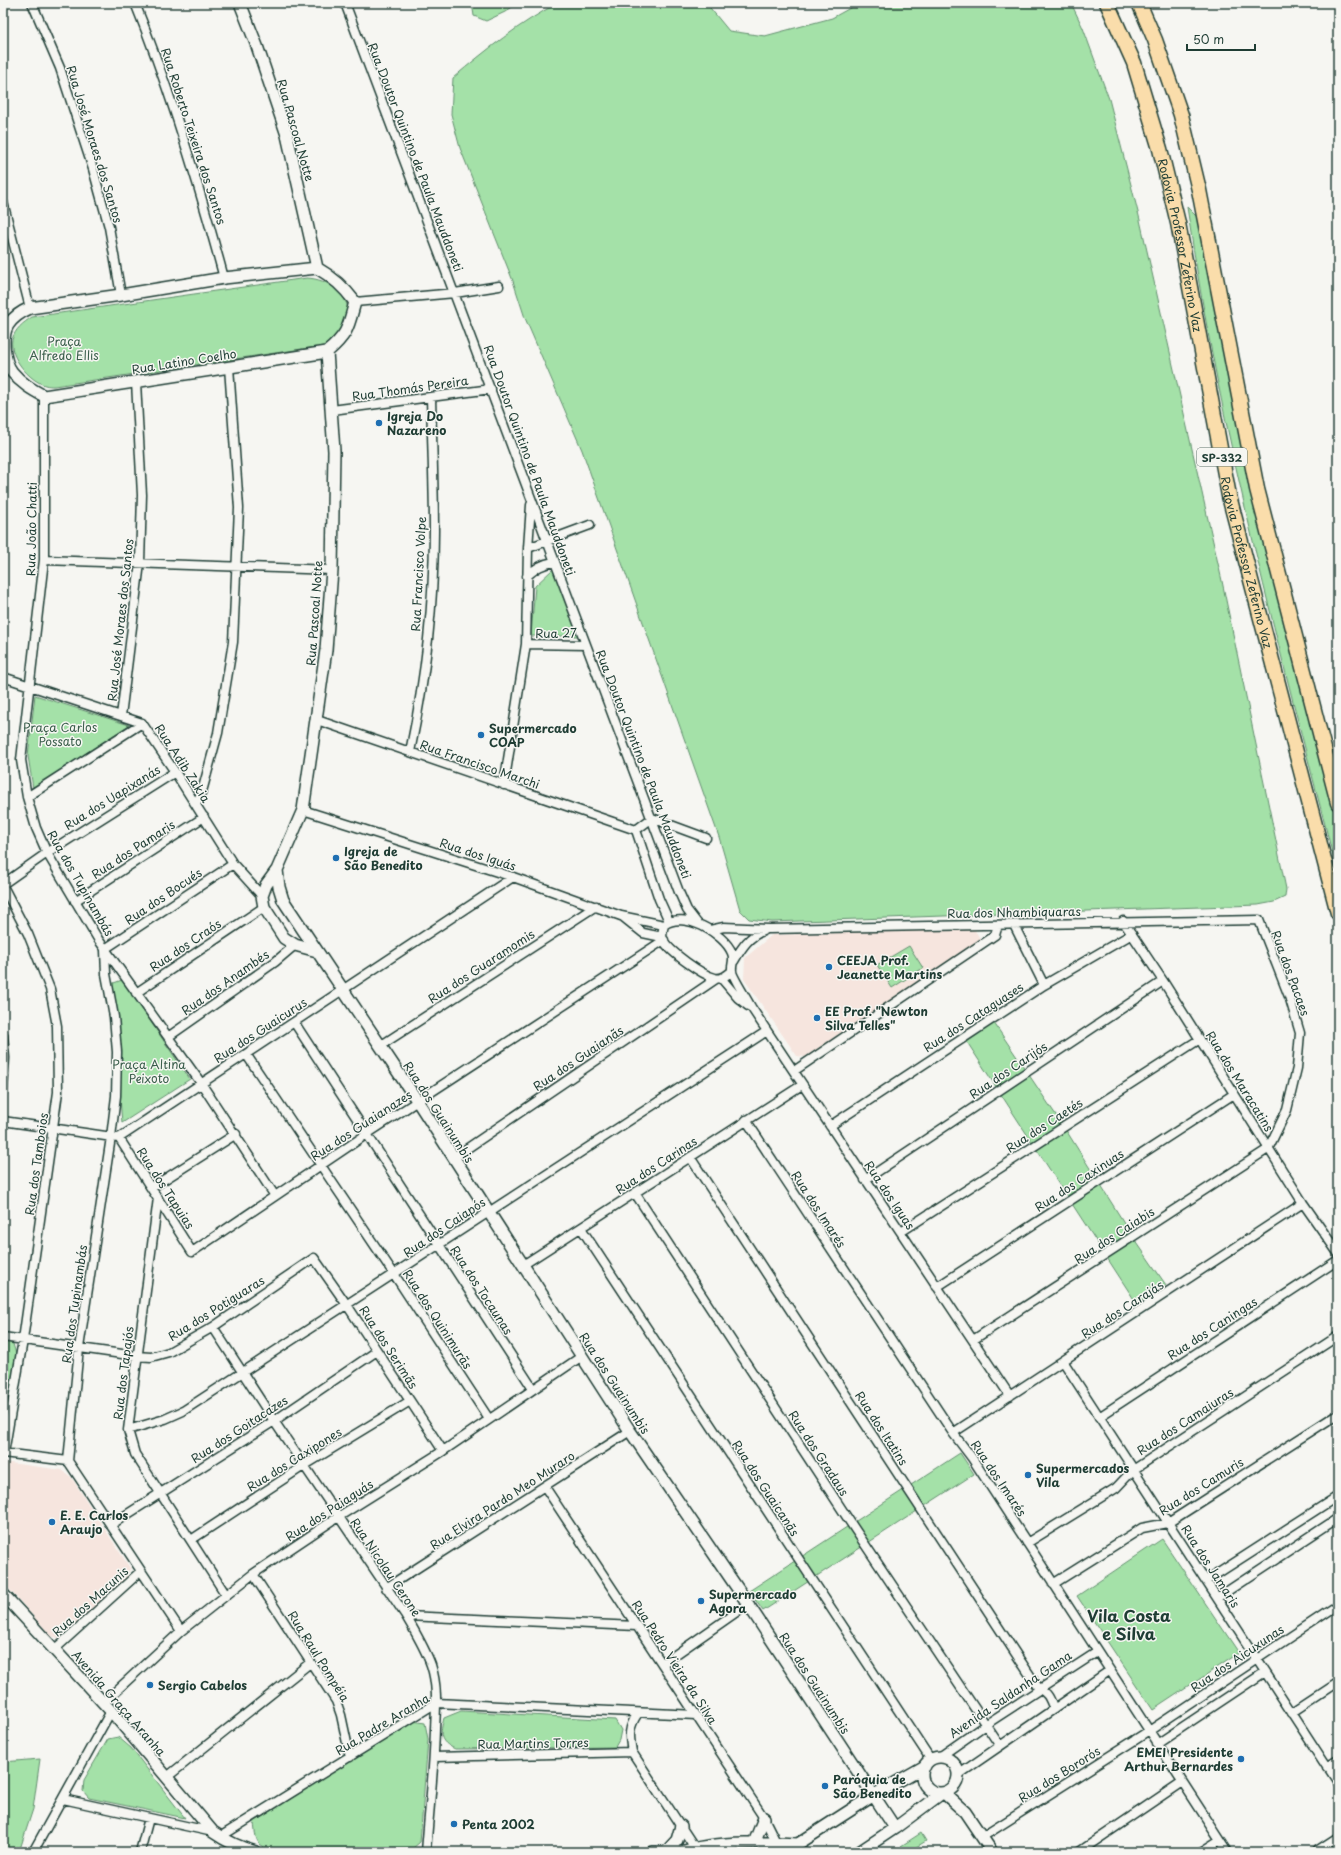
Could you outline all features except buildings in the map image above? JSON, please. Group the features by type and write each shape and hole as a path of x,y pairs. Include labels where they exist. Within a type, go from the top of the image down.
{"highway":[{"name":"Rodovia Professor Zeferino Vaz","path":"1107,3 1134,63 1160,149 1178,223 1229,496 1338,913"},
{"name":"SP-332","path":"1138,3 1155,40 1183,122 1200,190 1257,489 1338,803"}],"street":[{"name":"Rua José Moraes dos Santos","path":"32,3 60,68 93,169 109,227 122,295"},
{"name":"Rua Roberto Teixeira dos Santos","path":"135,3 175,109 224,278"},
{"name":"Rua Pascoal Notte","path":"240,3 257,46 286,135 317,268"},
{"name":"Rua Doutor Quintino de Paula Mauddoneti","path":"345,3 679,892 686,910 697,923"},
{"path":"3,202 30,308"},
{"path":"44,396 26,386 11,371 4,356 7,326 17,314 30,308 122,295 224,278 317,268 332,276 345,288 355,302"},
{"path":"355,302 455,293 499,286"},
{"path":"327,352 341,340 348,326 355,302"},
{"name":"Rua Pascoal Notte","path":"277,870 303,810 326,650 332,570 334,451 327,352"},
{"name":"Rua Latino Coelho","path":"44,396 327,352"},
{"path":"196,805 203,788 218,733 233,642 239,508 229,367"},
{"name":"Rua José Moraes dos Santos","path":"121,716 140,563 142,495 136,382"},
{"name":"Rua Thomás Pereira","path":"332,410 491,389"},
{"name":"Rua João Chatti","path":"30,686 44,560 44,396"},
{"name":"Rua Francisco Volpe","path":"410,752 420,705 430,619 434,532 431,397"},
{"path":"504,785 526,644 528,548 532,502"},
{"path":"528,548 590,525"},
{"path":"44,560 332,570"},
{"path":"527,576 536,568 544,564 554,562"},
{"name":"Rua 27","path":"526,644 586,645"},
{"name":"Rua Adib Zakia","path":"3,678 142,723 233,864 263,902"},
{"name":"Rua dos Tupinambás","path":"30,686 21,760 27,797 36,828 47,853 105,949 236,1134 275,1196"},
{"name":"Rua Francisco Marchi","path":"317,720 636,830"},
{"path":"27,797 142,723"},
{"name":"Rua dos Uapixanás","path":"3,885 47,853 175,772"},
{"name":"Rua dos Iguás","path":"303,810 513,877 596,906 620,916 643,933 663,939"},
{"name":"Rua dos Pamaris","path":"75,901 204,817"},
{"path":"663,939 667,923 636,830 652,818 706,838"},
{"name":"Rua dos Bocués","path":"105,949 233,864"},
{"path":"277,870 266,885 263,902 284,938 295,945 317,951"},
{"name":"Rua dos Guainumbis","path":"277,870 279,887 283,900 418,1102 487,1212 523,1264 630,1431 748,1604 895,1828"},
{"name":"Rua dos Guaicurus","path":"115,1138 201,1084 513,877"},
{"name":"Rua dos Tamboios","path":"3,885 28,934 50,989 57,1026 58,1062 58,1092 23,1340 4,1453"},
{"name":"Rua dos Craós","path":"136,992 247,918 263,902"},
{"name":"Rua dos Guaramomis","path":"380,1046 596,906"},
{"name":"Rua dos Iguás","path":"620,916 667,923"},
{"path":"667,923 683,919 697,923 710,930 722,940 732,952 734,961 732,971 718,978"},
{"name":"Rua dos Nhambiquaras","path":"710,930 724,928 769,929 1014,925 1122,921 1259,920"},
{"name":"Rua dos Pacaes","path":"1259,920 1290,999 1300,1033 1297,1068 1287,1110 1268,1149"},
{"name":"Rua dos Maracatins","path":"1122,921 1200,1039 1302,1204 1338,1253"},
{"path":"794,1071 994,935 998,925"},
{"path":"1014,925 1044,985"},
{"name":"Rua dos Nhambiquaras","path":"734,961 743,944 757,933 769,929"},
{"name":"Rua dos Cataguases","path":"830,1126 1044,985 1132,934"},
{"name":"Rua dos Iguas","path":"663,939 672,951 708,976 718,978 738,998 751,1007"},
{"name":"Rua dos Guaianazes","path":"192,1252 367,1134 418,1102 663,939"},
{"name":"Rua dos Anambés","path":"168,1037 276,962 295,945"},
{"name":"Rua dos Tupinambás","path":"68,1461 79,1348 115,1138 117,1052 114,1017 106,974 105,949"},
{"name":"Rua dos Iguas","path":"732,971 751,1007 766,1031 1010,1396"},
{"name":"Rua dos Guaianãs","path":"453,1158 718,978"},
{"name":"Rua dos Carijós","path":"866,1180 1163,981"},
{"name":"Rua dos Tocaunas","path":"294,1022 533,1389"},
{"name":"Rua dos Caiapós","path":"128,1430 183,1411 243,1374 487,1212 766,1031"},
{"path":"3,1034 5,1058 3,1092"},
{"name":"Rua dos Caetés","path":"900,1232 1200,1039"},
{"name":"Rua dos Quinimurãs","path":"246,1054 322,1165 490,1419"},
{"name":"Rua dos Carinas","path":"523,1264 802,1084"},
{"name":"Rua dos Caxinuas","path":"937,1287 1234,1094"},
{"name":"Rua dos Imarés","path":"746,1120 953,1433 972,1458 1228,1852"},
{"path":"3,1121 115,1138"},
{"path":"151,1188 236,1134"},
{"name":"Rua dos Tapuias","path":"115,1138 158,1198 192,1252"},
{"name":"Rua dos Caiabis","path":"972,1340 1268,1149"},
{"name":"Rua dos Itatins","path":"690,1157 1039,1689 1050,1697 1054,1709"},
{"name":"Rua dos Gradaus","path":"635,1193 1000,1746"},
{"name":"Rua dos Tapajós","path":"158,1198 136,1356 128,1430 135,1454 226,1595"},
{"name":"Rua dos Carajás","path":"953,1433 1302,1204"},
{"name":"Rua dos Guaicanãs","path":"581,1228 931,1761"},
{"name":"Rua dos Potiguaras","path":"3,1337 151,1357 169,1352 213,1328 314,1258"},
{"name":"Rua dos Serimãs","path":"314,1258 347,1305 443,1451"},
{"name":"Rua dos Caningas","path":"1099,1417 1338,1260"},
{"name":"Rua Nicolau Cerone","path":"213,1328 338,1517 406,1616 423,1646 431,1667 435,1686 436,1703 434,1757 426,1852"},
{"name":"Rua dos Camaiuras","path":"1027,1543 1116,1488 1133,1470 1338,1336"},
{"name":"Rua dos Goitacazes","path":"112,1524 162,1494 274,1421 377,1351"},
{"name":"Rua dos Paiaguás","path":"103,1703 181,1631 253,1574 338,1517 443,1451 582,1356"},
{"name":"Rua dos Jamaris","path":"1063,1362 1338,1784"},
{"name":"Rua dos Caxipones","path":"191,1540 305,1465 410,1402"},
{"name":"Rua dos Camuris","path":"1053,1584 1142,1528 1168,1523 1338,1414"},
{"name":"Rua Elvira Pardo Meo Muraro","path":"386,1588 630,1431"},
{"path":"4,1453 68,1461 112,1524 181,1631"},
{"name":"Rua Pedro Vieira da Silva","path":"545,1487 764,1818 779,1847"},
{"path":"1206,1581 1338,1496"},
{"path":"1217,1598 1338,1518"},
{"name":"Rua dos Macunis","path":"55,1650 141,1571"},
{"name":"Rua Raul Pompéia","path":"253,1574 336,1701 350,1757"},
{"name":"Avenida Graça Aranha","path":"3,1594 111,1711 217,1835"},
{"path":"662,1664 748,1604"},
{"name":"Rua dos Aicuxunas","path":"1149,1731 1338,1605"},
{"path":"406,1616 637,1626"},
{"name":"Avenida Saldanha Gama","path":"795,1848 874,1795 931,1761 1097,1652"},
{"path":"167,1777 310,1663"},
{"path":"858,1852 895,1828 943,1793 1000,1746 1109,1671"},
{"path":"1157,1744 1265,1672"},
{"path":"1291,1713 1338,1682"},
{"name":"Rua Padre Aranha","path":"217,1835 350,1757 436,1703 696,1715"},
{"path":"33,1852 111,1711"},
{"path":"638,1712 631,1723 629,1735 632,1752 681,1826 692,1851"},
{"name":"Rua dos Bororós","path":"982,1837 1149,1731"},
{"name":"Rua Martins Torres","path":"434,1757 632,1752"},
{"path":"965,1812 957,1780 957,1768 952,1762 945,1758 931,1761 923,1779 926,1786 931,1790 943,1793 965,1812 992,1852"},
{"path":"1327,1768 1338,1761"},
{"path":"1079,1852 1182,1782"},
{"path":"62,1799 217,1835 244,1850 256,1852"},
{"path":"140,1852 149,1818"},
{"path":"754,1842 764,1818"},
{"path":"666,1852 677,1840 681,1826"},
{"path":"1315,1852 1338,1837"},
{"path":"1201,1852 1220,1840"},
{"path":"652,1852 692,1851 754,1842 779,1847 795,1848"}],"shaded area":[{"name":"EE Prof. \"Newton Silva Telles\"","path":"974,929 981,940 805,1057 797,1056 744,979 745,958 772,935"},
{"name":"E. E. Carlos Araujo","path":"3,1462 62,1470 71,1477 130,1568 127,1577 65,1635 58,1638 51,1636 3,1582"}],"green space":[{"path":"472,3 518,3 505,12 486,21 474,16"},
{"path":"558,3 706,3 729,31 765,36 832,18 859,3 1071,3 1083,28 1109,99 1140,220 1222,581 1286,889 1285,897 1274,902 1258,905 772,922 749,919 740,910 719,837 582,450 525,318 513,281 460,148 451,114 453,78 478,57 530,19"},
{"path":"1187,207 1201,221 1220,332 1246,463 1338,825 1338,875 1274,626 1234,460 1216,376"},
{"name":"Praça Alfredo Ellis","path":"307,278 323,281 336,289 342,295 348,309 348,318 344,326 333,341 322,346 54,386 39,383 33,379 17,361 12,347 12,340 17,329 32,317"},
{"path":"553,569 578,636 531,636 535,586"},
{"name":"Praça Carlos Possato","path":"35,695 129,725 33,788 28,756"},
{"path":"909,946 923,968 892,988 877,965"},
{"name":"Praça Altina Peixoto","path":"122,980 190,1079 122,1123 111,984"},
{"path":"994,1023 1064,1127 1133,1237 1166,1285 1137,1304 967,1042"},
{"path":"3,1340 13,1344 17,1357 3,1437"},
{"path":"960,1453 974,1474 763,1611 749,1591"},
{"path":"1162,1539 1239,1653 1153,1710 1077,1596"},
{"path":"461,1711 615,1720 621,1730 619,1740 615,1747 455,1749 443,1740 441,1733 444,1718"},
{"path":"413,1721 425,1723 428,1739 420,1842 412,1849 395,1852 281,1852 267,1848 260,1844 257,1840 254,1822"},
{"path":"118,1737 131,1748 185,1818 89,1798 83,1791 84,1780 108,1739"},
{"path":"40,1759 33,1809 19,1852 3,1852 3,1762"},
{"path":"921,1833 926,1841 908,1852 905,1852 901,1846"}],"place":[{"name":"Igreja Do Nazareno","path":"379,423"},
{"name":"Supermercado COAP","path":"481,735"},
{"name":"Igreja de São Benedito","path":"336,858"},
{"name":"CEEJA Prof. Jeanette Martins","path":"829,967"},
{"name":"EE Prof. \"Newton Silva Telles\"","path":"817,1018"},
{"name":"Supermercados Vila","path":"1028,1475"},
{"name":"E. E. Carlos Araujo","path":"52,1522"},
{"name":"Supermercado Agora","path":"701,1601"},
{"name":"Sergio Cabelos","path":"150,1685"},
{"name":"EMEI Presidente Arthur Bernardes","path":"1241,1759"},
{"name":"Paróquia de São Benedito","path":"825,1786"},
{"name":"Penta 2002","path":"454,1824"}],"district":[{"name":"Vila Costa e Silva","path":"1129,1624"}]}
